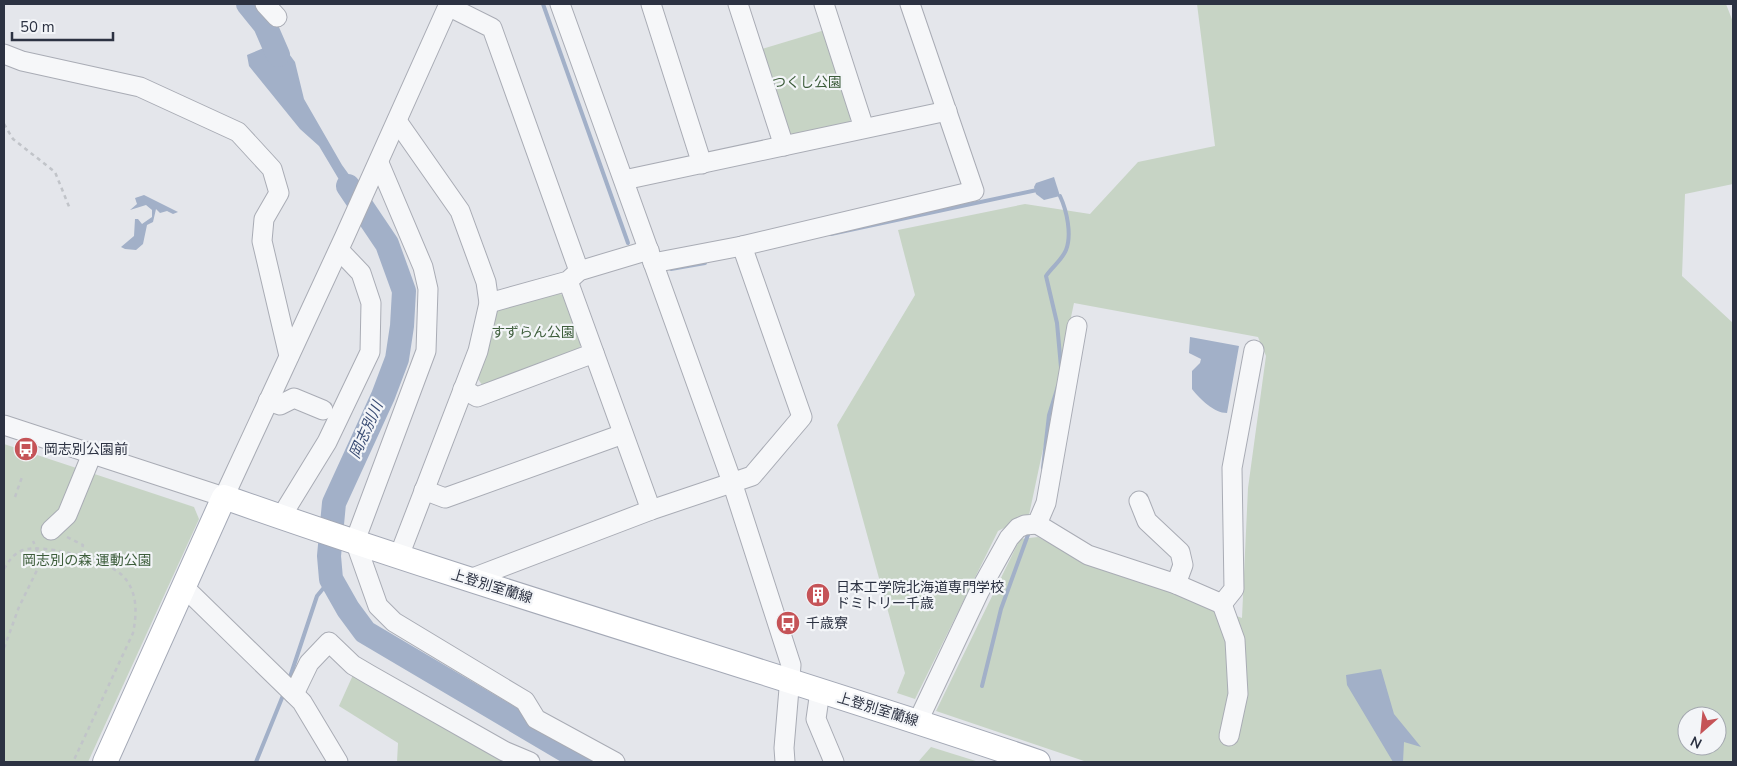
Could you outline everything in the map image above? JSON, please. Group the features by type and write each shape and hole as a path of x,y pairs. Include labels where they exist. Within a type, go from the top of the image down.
{"main road":[{"name":"上登別室蘭線","path":"224,497 399,556 918,721 1038,762"},
{"path":"106,762 224,497"}],"street":[{"path":"560,4 732,482 791,665 784,748 786,762"},
{"path":"651,4 702,164"},
{"path":"738,4 784,146"},
{"path":"824,4 864,128"},
{"path":"488,303 574,276 651,257 742,246 974,190 910,4"},
{"path":"4,425 224,497 342,244 449,5 492,28 574,276 594,353 651,510"},
{"path":"4,54 22,61 140,88 238,132 272,169 279,193 264,219 262,241 289,356"},
{"path":"624,180 947,110"},
{"path":"397,121 460,211 486,282 488,303 478,350 399,556"},
{"path":"375,171 423,268 428,289 426,351 351,540 378,606 394,622 525,700 536,718 615,762"},
{"path":"288,519 370,352 371,303 361,273 342,244"},
{"path":"470,579 651,510 752,476 802,417 742,246"},
{"path":"1037,524 1046,503 1077,326"},
{"path":"1222,604 1234,589 1232,468 1254,350"},
{"path":"463,389 477,397 594,353"},
{"path":"268,401 280,406 294,398 323,410"},
{"path":"424,490 445,498 623,434"},
{"path":"51,530 67,516 92,454"},
{"path":"1139,501 1146,521 1180,552 1183,565 1176,584"},
{"path":"918,721 979,592 1008,538 1025,525 1037,524 1088,555 1176,584 1222,604 1236,640 1238,694 1229,736"},
{"path":"185,588 302,702 338,762"},
{"path":"294,694 308,663 329,642 353,665 504,751 530,762"},
{"path":"820,690 816,719 834,762"}],"path":[{"path":"4,124 13,139 55,172 70,209"},
{"path":"15,497 22,477"},
{"path":"4,648 19,607 39,566 34,541"},
{"path":"4,569 12,556 24,550 80,555 103,562 122,575 132,592 137,611 133,633 73,762"}],"green space":[{"path":"1197,4 1726,4 1733,22 1733,184 1685,194 1682,276 1733,323 1733,762 1087,762 936,711 1020,539 1038,537 1080,560 1242,618 1248,488 1266,356 1258,337 1074,303 1029,515 998,531 915,699 897,693 905,673 837,425 915,295 898,230 1025,204 1090,214 1138,162 1215,146"},
{"name":"つくし公園","path":"825,30 853,115 847,126 796,136 788,132 762,49"},
{"name":"すずらん公園","path":"551,290 567,297 582,342 578,351 483,386 475,375 497,310"},
{"name":"岡志別の森 運動公園","path":"4,444 194,507 199,519 88,762 4,762"},
{"path":"353,675 503,762 397,762 398,743 339,706"},
{"path":"931,747 979,762 918,762"}],"water":[{"path":"268,25 295,62 304,99 342,165 360,190 351,210 347,193 319,146 300,129 249,66 247,55 266,47 263,28"},
{"path":"1054,177 1060,196 1044,200 1036,194 1034,187 1036,183"},
{"path":"144,195 178,212 173,214 167,211 160,213 156,209 153,222 147,225 143,244 136,250 125,249 121,247 134,236 135,219 138,219 142,224 152,217 152,210 146,205 130,210 137,204 135,198"},
{"path":"1190,337 1239,346 1227,413 1212,408 1192,389 1192,371 1200,363 1201,359 1189,353"},
{"path":"1381,669 1394,714 1421,747 1404,742 1403,762 1393,762 1347,685 1346,675"}],"waterway":[{"name":"岡志別川","path":"248,4 265,25 278,55"},
{"path":"543,4 628,243"},
{"name":"岡志別川","path":"348,186 387,244 404,291 402,326 397,359 383,396 334,503 329,556 331,579 348,609 365,632 585,762"},
{"path":"831,234 1037,190"},
{"path":"1060,196 1068,223 1068,244 1062,257 1046,276 1057,323 1061,367"},
{"path":"671,269 705,263"},
{"path":"1043,468 1049,415 1058,386"},
{"path":"982,686 1001,609 1029,532"},
{"path":"290,677 317,596 331,579"},
{"path":"256,762 284,693"}],"place":[{"name":"岡志別公園前","path":"26,449"},
{"name":"日本工学院北海道専門学校 ドミトリー千歳","path":"818,595"},
{"name":"千歳寮","path":"788,623"}]}
